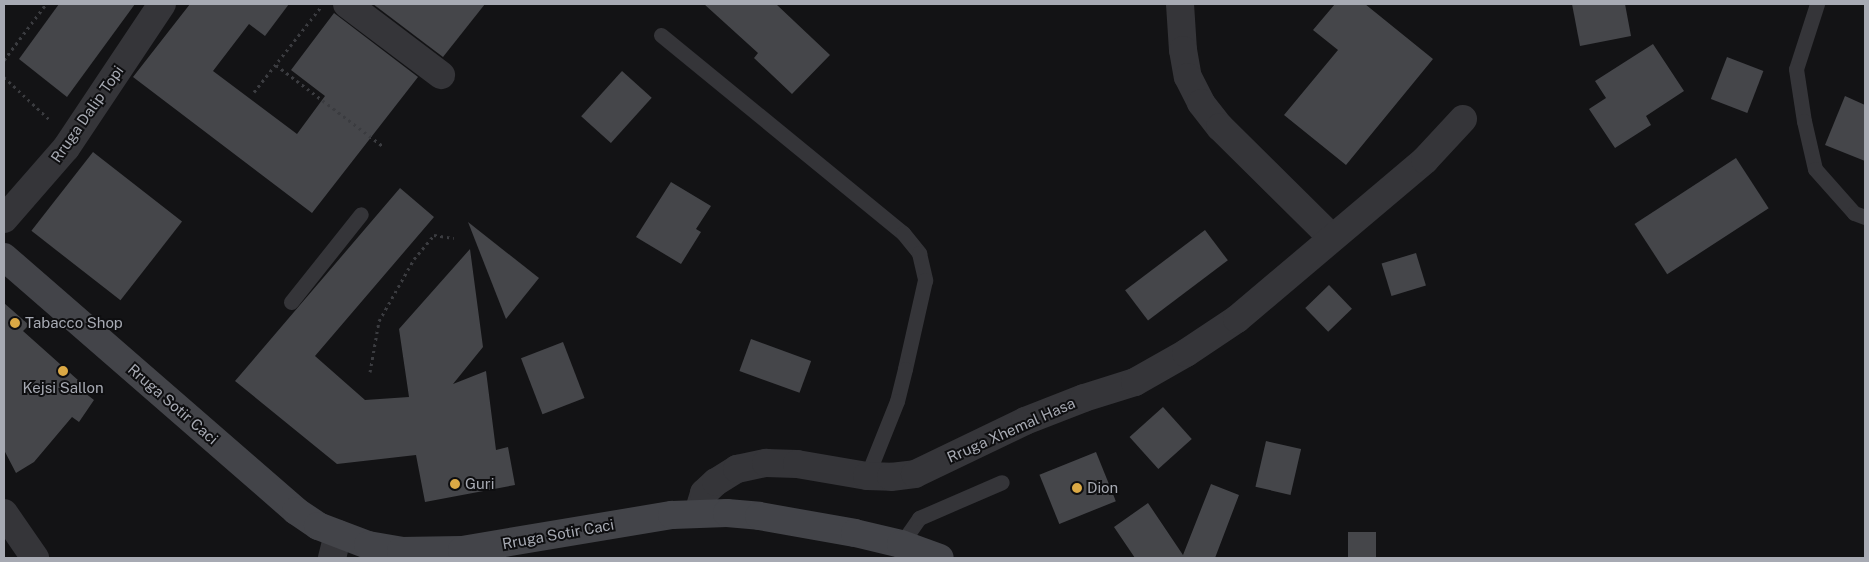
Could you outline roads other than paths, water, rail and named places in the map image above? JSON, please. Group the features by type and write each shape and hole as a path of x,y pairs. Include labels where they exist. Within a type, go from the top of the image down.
{"main road":[{"name":"Rruga Sotir Caci","path":"4,257 296,511 318,526 335,546 368,545 401,551 431,552 462,550 672,514 698,513 759,516 837,529 901,544 940,558"}],"street":[{"name":"Rruga Dalip Topi","path":"4,219 71,140 162,4"},
{"path":"347,4 441,75"},
{"path":"1180,4 1183,50 1188,77 1201,103 1220,127 1331,237"},
{"name":"Rruga Xhemal Hasa","path":"698,513 704,493 716,482 737,469 766,463 867,476 891,477 915,474 1025,421 1084,398 1135,382 1186,353 1237,319 1331,237 1425,160 1463,119"},
{"path":"4,514 35,558"}],"lane":[{"path":"1817,4 1796,69 1812,160 1815,169 1854,213 1865,217"},
{"path":"661,35 903,233 920,253 925,280 905,368 897,400 867,476"},
{"path":"291,302 360,214"},
{"path":"901,544 919,518 1002,482"}],"place":[{"name":"Tabacco Shop","path":"15,323"},
{"name":"Kejsi Sallon","path":"63,371"},
{"name":"Guri","path":"455,484"},
{"name":"Dion","path":"1077,488"}]}
